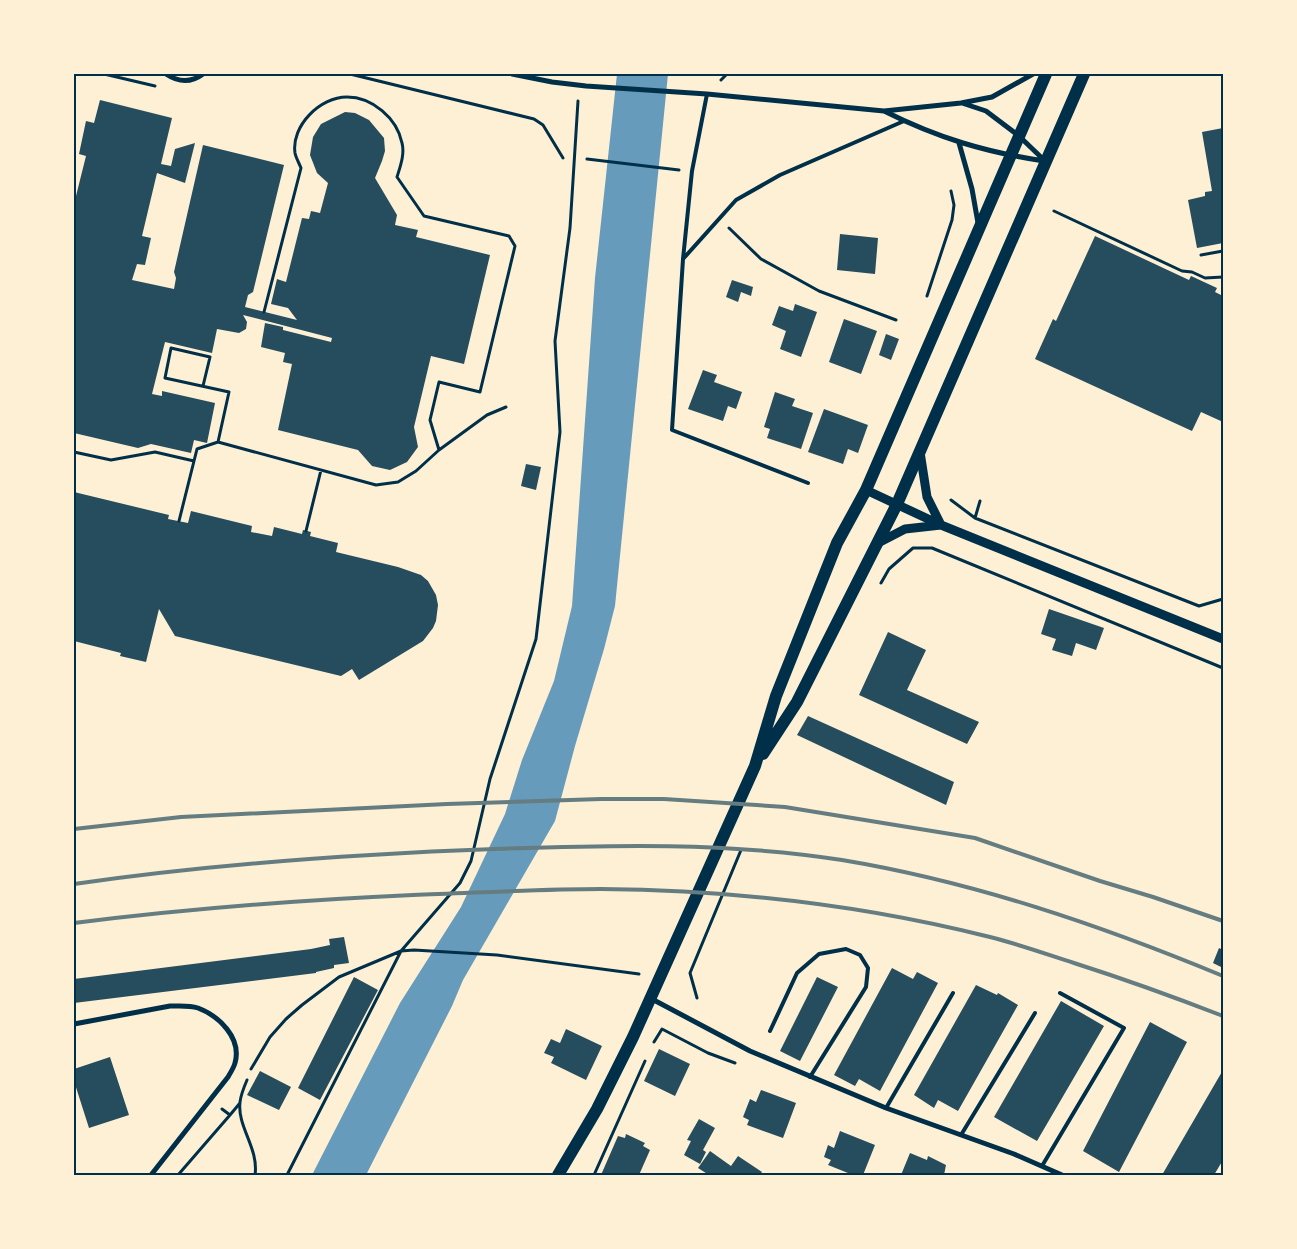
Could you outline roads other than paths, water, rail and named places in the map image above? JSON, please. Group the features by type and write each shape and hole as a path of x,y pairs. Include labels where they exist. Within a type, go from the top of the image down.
{"main road":[{"path":"558,1175 597,1109 633,1037 755,766 776,696 837,543 866,490 1046,74"},
{"path":"755,766 797,702 897,504 1084,74"}],"street":[{"path":"166,74 184,81 192,80 202,74"},
{"path":"512,74 586,86 707,94 884,111 961,103 992,97 1033,74"},
{"path":"961,103 986,111 1019,136 1045,161"},
{"path":"884,111 959,143 1010,156 1045,161"},
{"path":"959,143 972,189 978,229"},
{"path":"920,452 927,497 941,525"},
{"path":"866,490 941,525 1223,639"},
{"path":"877,543 905,529 941,525"},
{"path":"649,998 750,1051 810,1077 886,1108 1014,1154 1062,1175"},
{"path":"74,1024 170,1006 185,1006 197,1008 216,1018 232,1035 236,1054 235,1063 228,1077 150,1175"}],"lane":[{"path":"707,94 692,171 683,259 672,430 808,483"},
{"path":"683,259 736,200 780,175 904,121"},
{"path":"770,1031 797,973 819,954 846,949 860,955 868,968 866,987 810,1077"},
{"path":"886,1108 953,993"},
{"path":"1042,1166 1124,1028 1060,993"},
{"path":"961,1135 1035,1013"}],"water":[{"path":"617,74 668,74 615,606 604,649 555,821 463,980 452,1006 366,1175 312,1175 400,1003 461,907 505,814 522,760 554,681 572,606 595,278"}],"railway":[{"path":"74,829 181,817 447,804 601,799 664,799 785,807 975,838 1223,921"},
{"path":"74,884 231,865 442,851 625,846 756,850 842,860 940,880 1036,907 1130,939 1223,976"},
{"path":"74,923 201,909 371,897 601,889 699,892 797,901 845,908 894,916 990,937 1111,975 1223,1016"}]}
